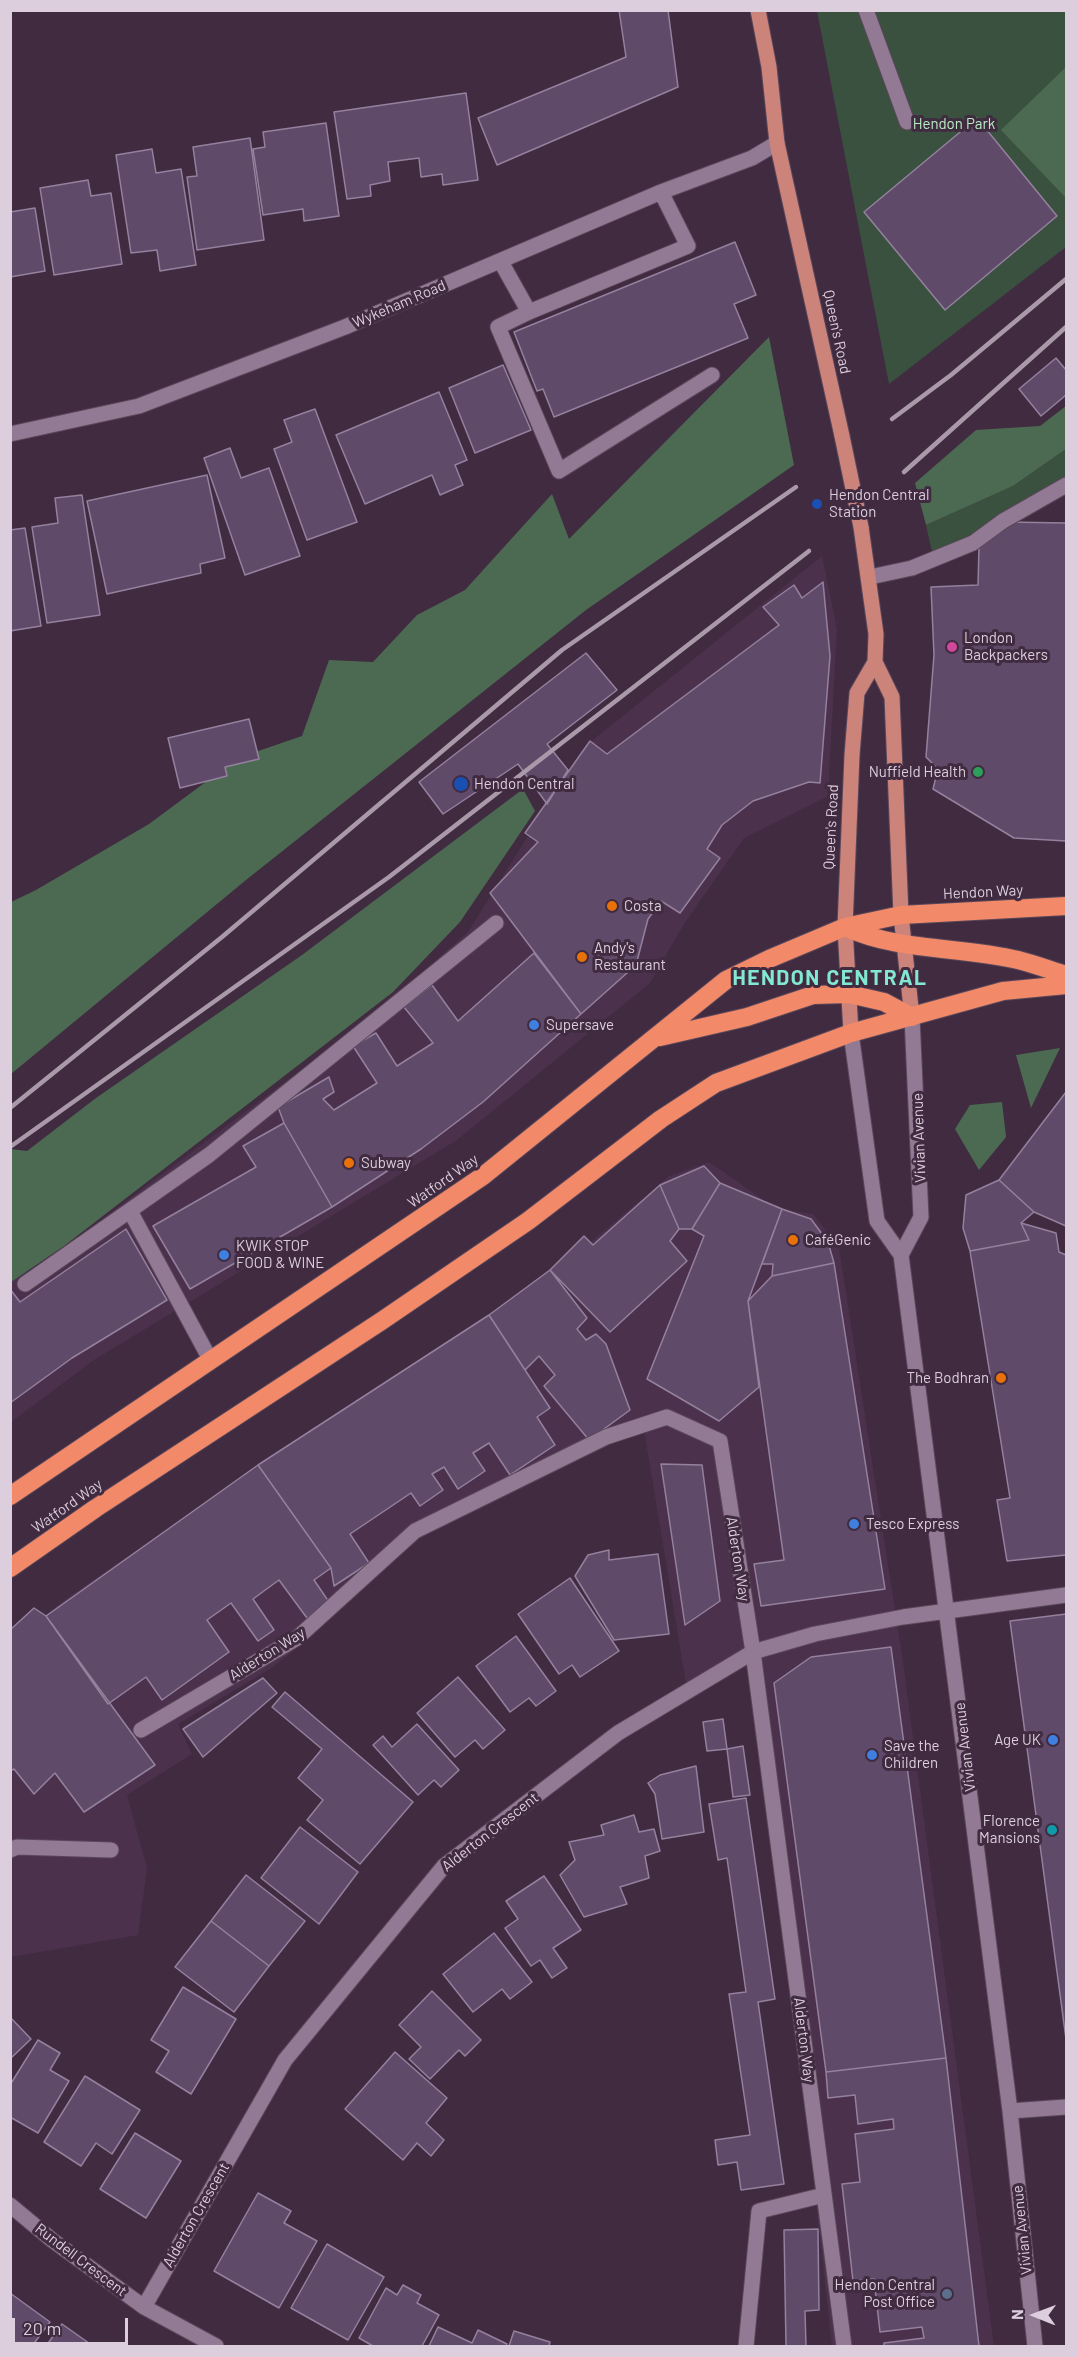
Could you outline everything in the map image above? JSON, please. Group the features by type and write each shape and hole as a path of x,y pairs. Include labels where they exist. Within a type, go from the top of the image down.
{"highway":[{"name":"Hendon Way","path":"901,915 1066,906"},
{"name":"Watford Way","path":"10,1496 483,1176 726,981 769,959 845,927 901,915"},
{"path":"845,927 859,934 903,943 1018,960 1066,975"},
{"path":"656,1038 747,1017 813,995 849,994 884,1002 912,1017 1003,991 1066,985"},
{"name":"Watford Way","path":"10,1568 96,1508 499,1241 661,1119 716,1083 851,1033 912,1017"}],"main road":[{"name":"Queen's Road","path":"758,10 769,67 777,143 861,527 870,578 876,634 875,662 892,697 901,915 912,1017"},
{"name":"Queen's Road","path":"851,1033 845,927 857,693 875,662"}],"street":[{"path":"866,10 907,122"},
{"name":"Wykeham Road","path":"10,434 139,406 345,327 661,192 752,158 777,143"},
{"path":"661,192 688,246 498,327 559,471 712,375"},
{"path":"501,262 529,312"},
{"path":"870,578 912,568 973,543 1003,521 1066,485"},
{"path":"25,1284 209,1155 496,922"},
{"name":"Vivian Avenue","path":"901,1256 921,1217 912,1017"},
{"name":"Vivian Avenue","path":"851,1033 877,1221 901,1256 948,1609 1010,2111 1035,2346"},
{"path":"130,1211 211,1361"},
{"name":"Alderton Way","path":"141,1730 297,1638 415,1531 606,1437 666,1417 720,1441 753,1652 844,2346"},
{"name":"Alderton Crescent","path":"144,2307 285,2060 444,1866 618,1733 753,1652 815,1634 948,1609 1066,1595"},
{"path":"10,1850 16,1847 111,1850"},
{"path":"1010,2111 1066,2107"},
{"path":"746,2346 759,2211 824,2195"},
{"name":"Rundell Crescent","path":"10,2205 52,2240 144,2307 216,2346"}],"shaded area":[{"path":"822,556 837,629 828,796 744,838 684,924 650,983 457,1140 94,1360 11,1422 10,1274 33,1271 365,1022 468,932 583,748"},
{"path":"709,1162 764,1200 788,1210 813,1214 839,1247 902,1655 994,2346 832,2346 755,1656 689,1701 644,1430 601,1445 421,1531 310,1638 270,1669 178,1724 192,1754 127,1795 147,1868 138,1935 11,1957 11,1643 67,1598 182,1519 522,1300 669,1176"}],"green space":[{"name":"Hendon Park","path":"817,11 1066,11 1066,247 889,384"},
{"path":"1066,67 1066,198 1001,130"},
{"path":"769,337 794,465 586,610 246,880 11,1074 11,902 36,890 149,824 238,758 302,736 329,660 373,662 417,615 465,590 552,494 569,539"},
{"path":"1066,406 1066,449 1013,486 926,525 915,483 976,430 1040,426"},
{"path":"1066,449 1066,476 959,542 932,552 926,525 1013,486"},
{"path":"523,789 535,811 460,922 393,992 64,1246 11,1282 11,1149 27,1151 96,1098 302,955"},
{"path":"1060,1048 1031,1108 1016,1055"},
{"path":"1002,1102 1006,1137 979,1170 955,1129 970,1105"}],"building":[{"path":"619,10 668,10 678,87 497,165 478,118 626,57"},
{"path":"466,93 478,180 443,185 442,174 421,177 419,158 388,162 390,181 370,185 371,196 347,199 334,112"},
{"path":"977,118 1057,216 945,310 864,212"},
{"path":"326,123 339,216 304,221 303,209 263,215 253,149 265,147 263,132"},
{"path":"250,138 264,240 197,250 187,177 197,176 193,147"},
{"path":"152,149 156,173 181,169 196,265 160,271 157,250 131,253 116,155"},
{"path":"88,180 91,196 111,193 122,264 54,275 40,188"},
{"path":"35,208 45,271 10,277 10,212"},
{"path":"735,242 756,295 734,304 748,338 554,417 543,389 537,391 514,332"},
{"path":"1056,358 1066,370 1066,395 1041,416 1019,389"},
{"path":"503,365 531,430 475,453 449,388"},
{"path":"439,392 467,460 455,465 463,485 440,495 432,475 365,504 336,435"},
{"path":"315,409 357,522 307,540 274,449 292,442 284,420"},
{"path":"230,448 241,478 269,468 300,556 245,575 204,458"},
{"path":"207,475 225,558 200,564 201,573 107,594 87,501"},
{"path":"82,495 100,615 47,623 32,527 58,523 55,498"},
{"path":"1006,522 1066,523 1066,841 1014,838 933,789 938,769 926,757 934,655 931,587 978,585 979,547"},
{"path":"25,528 41,626 10,631 10,530"},
{"path":"823,582 830,656 820,783 809,782 753,801 722,825 707,849 720,858 680,913 661,901 648,919 636,965 581,1014 490,893 538,842 525,833 590,741 607,754 779,625 763,607 794,585 802,598"},
{"path":"586,653 617,690 547,744 568,770 547,804 518,764 443,814 419,782"},
{"path":"249,719 259,759 225,767 227,776 180,788 168,738"},
{"path":"534,953 581,1014 483,1102 421,1149 332,1207 284,1123 278,1107 329,1077 334,1092 323,1099 334,1110 377,1083 353,1046 376,1033 397,1066 433,1043 404,1007 432,985 458,1021"},
{"path":"1066,1092 1066,1226 1034,1212 999,1180"},
{"path":"284,1123 332,1207 190,1289 153,1226 256,1167 243,1146"},
{"path":"704,1166 720,1183 692,1229 679,1229 660,1185"},
{"path":"999,1180 1034,1212 1021,1223 1029,1240 970,1251 963,1228 966,1195"},
{"path":"720,1183 782,1209 748,1301 759,1387 719,1421 647,1379 704,1236 692,1229"},
{"path":"660,1185 679,1229 670,1241 687,1261 610,1332 550,1270 584,1236 593,1245"},
{"path":"782,1209 811,1219 828,1242 834,1263 772,1276 773,1264 762,1264"},
{"path":"1021,1223 1056,1233 1059,1252 1066,1255 1066,1555 1007,1561 997,1500 1010,1498 970,1251 1029,1240"},
{"path":"126,1229 167,1300 72,1358 10,1403 10,1289 20,1302"},
{"path":"834,1263 885,1589 761,1606 754,1564 784,1560 748,1301 772,1276"},
{"path":"550,1270 587,1318 577,1329 586,1340 596,1334 606,1344 630,1410 589,1440 544,1386 555,1375 539,1356 525,1370 489,1315"},
{"path":"489,1315 550,1408 537,1417 555,1445 510,1475 489,1443 473,1453 485,1471 458,1489 444,1467 432,1474 443,1490 420,1506 411,1493 350,1534 369,1563 334,1586 331,1568 258,1465"},
{"path":"661,1464 702,1465 720,1601 685,1625"},
{"path":"258,1465 331,1568 314,1580 329,1602 307,1618 279,1580 253,1599 274,1630 258,1641 231,1603 207,1620 229,1652 162,1700 146,1677 108,1704 46,1616"},
{"path":"609,1550 609,1560 658,1554 669,1634 614,1640 575,1576 588,1555"},
{"path":"570,1578 619,1651 580,1677 572,1665 559,1674 518,1614"},
{"path":"34,1608 46,1616 155,1765 84,1812 55,1773 34,1794 14,1769 10,1771 10,1630"},
{"name":"Florence Mansions","path":"1066,1614 1066,2039 1010,1621"},
{"path":"516,1636 556,1691 536,1706 529,1698 510,1712 476,1666"},
{"path":"891,1647 946,2058 826,2072 774,1683 811,1657"},
{"path":"458,1677 505,1730 483,1749 475,1740 455,1757 417,1713"},
{"path":"263,1678 277,1693 203,1757 183,1729"},
{"path":"285,1692 413,1802 360,1864 307,1820 323,1800 298,1778 322,1749 272,1707"},
{"path":"723,1719 727,1749 707,1751 703,1722"},
{"path":"417,1724 459,1770 441,1787 434,1780 418,1795 373,1745 383,1736 392,1747"},
{"path":"743,1746 750,1795 733,1797 727,1749"},
{"path":"696,1766 704,1832 662,1839 655,1794 648,1783 660,1775"},
{"path":"746,1798 775,1999 758,2002 784,2184 741,2190 737,2162 718,2165 715,2140 750,2135 729,1994 746,1992 727,1858 718,1860 709,1804"},
{"path":"634,1815 639,1832 654,1829 660,1851 645,1856 649,1878 620,1887 627,1904 584,1917 560,1875 575,1860 569,1842 604,1835 601,1825"},
{"path":"300,1827 358,1872 319,1924 261,1878"},
{"path":"246,1875 305,1921 269,1966 211,1921"},
{"path":"544,1876 581,1930 553,1948 567,1968 552,1978 540,1960 531,1966 505,1928 518,1919 506,1901"},
{"path":"211,1921 269,1966 234,2012 175,1967"},
{"path":"494,1933 532,1982 510,1999 502,1989 473,2012 443,1974"},
{"path":"183,1987 236,2019 191,2094 156,2072 169,2051 151,2040"},
{"path":"432,1991 481,2040 465,2056 459,2050 430,2079 409,2059 421,2047 399,2025"},
{"path":"10,2017 31,2039 10,2059"},
{"path":"38,2040 60,2053 50,2070 69,2081 38,2133 10,2117 10,2085"},
{"path":"395,2052 447,2098 426,2123 444,2140 431,2156 417,2143 403,2160 345,2109"},
{"path":"946,2058 979,2346 884,2346 884,2343 924,2338 922,2327 880,2332 874,2279 853,2281 842,2184 860,2182 855,2134 894,2129 893,2119 858,2124 855,2095 828,2098 826,2072"},
{"path":"85,2076 140,2110 112,2154 96,2143 81,2166 44,2142"},
{"path":"135,2133 181,2161 146,2218 100,2189"},
{"path":"258,2193 291,2211 284,2223 317,2241 279,2308 214,2271"},
{"path":"818,2229 819,2310 805,2311 806,2346 786,2346 784,2230"},
{"path":"327,2244 384,2277 348,2340 291,2308"},
{"path":"403,2285 421,2295 417,2303 439,2315 422,2346 373,2346 359,2338 386,2288 397,2295"},
{"path":"10,2293 50,2322 32,2346 10,2346"},
{"path":"62,2324 93,2346 46,2346"},
{"path":"438,2327 472,2343 478,2330 507,2344 506,2346 429,2346"},
{"path":"514,2331 550,2342 549,2346 509,2346"}],"railway":[{"path":"892,419 951,375 1066,279"},
{"path":"904,472 1066,327"},
{"path":"10,1108 222,937 562,650 796,487"},
{"path":"10,1147 389,877 809,551"}],"place":[{"name":"Hendon Central Station","path":"817,504"},
{"name":"London Backpackers","path":"952,647"},
{"name":"Nuffield Health","path":"978,772"},
{"name":"Hendon Central","path":"461,784"},
{"name":"Costa","path":"612,906"},
{"name":"Andy's Restaurant","path":"582,957"},
{"name":"Supersave","path":"534,1025"},
{"name":"Subway","path":"349,1163"},
{"name":"CaféGenic","path":"793,1240"},
{"name":"KWIK STOP FOOD & WINE","path":"224,1255"},
{"name":"The Bodhran","path":"1001,1378"},
{"name":"Tesco Express","path":"854,1524"},
{"name":"Age UK","path":"1053,1740"},
{"name":"Save the Children","path":"872,1755"},
{"name":"Florence Mansions","path":"1052,1830"},
{"name":"Hendon Central Post Office","path":"947,2294"}],"district":[{"name":"HENDON CENTRAL","path":"830,978"}]}
